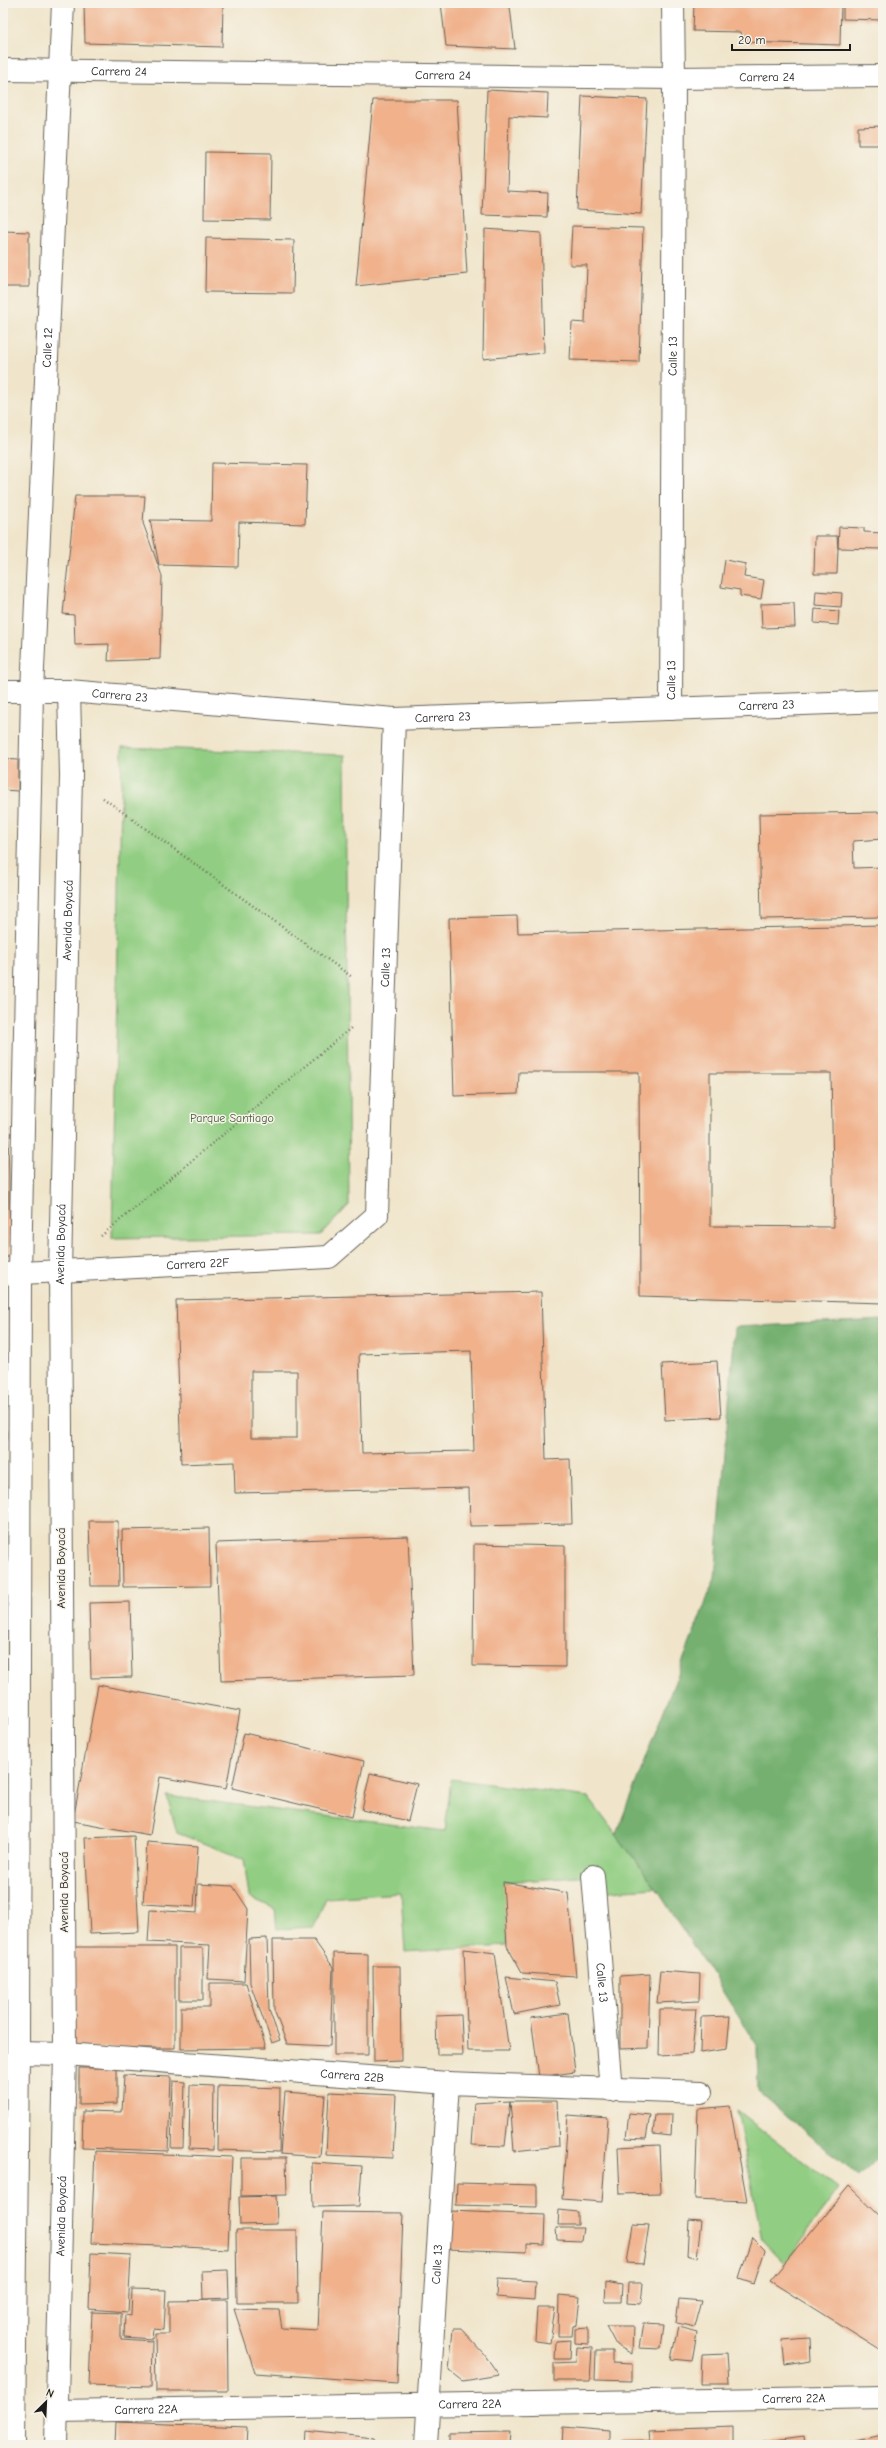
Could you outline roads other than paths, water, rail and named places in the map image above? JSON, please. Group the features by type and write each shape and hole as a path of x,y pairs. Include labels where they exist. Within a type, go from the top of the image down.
{"street":[{"name":"Calle 12","path":"32,691 63,3"},
{"name":"Calle 13","path":"671,709 674,78 673,3"},
{"name":"Carrera 24","path":"3,70 60,69 674,78 883,76"},
{"name":"Carrera 23","path":"3,691 69,691 394,719 883,701"},
{"path":"14,2445 9,2401 11,2053 11,1273 32,691"},
{"name":"Avenida Boyacá","path":"56,2445 65,2054 60,1271 71,775 69,691"},
{"name":"Calle 13","path":"377,1215 394,719"},
{"name":"Carrera 22F","path":"11,1273 329,1257 377,1215"},
{"name":"Calle 13","path":"593,1876 611,2090"},
{"name":"Carrera 22B","path":"11,2053 65,2054 448,2083 611,2090 701,2092"},
{"name":"Calle 13","path":"426,2445 427,2406 448,2083"},
{"name":"Carrera 22A","path":"57,2411 427,2406 883,2397"}],"park label":[{"name":"Parque Santiago","path":"232,1118"}]}
